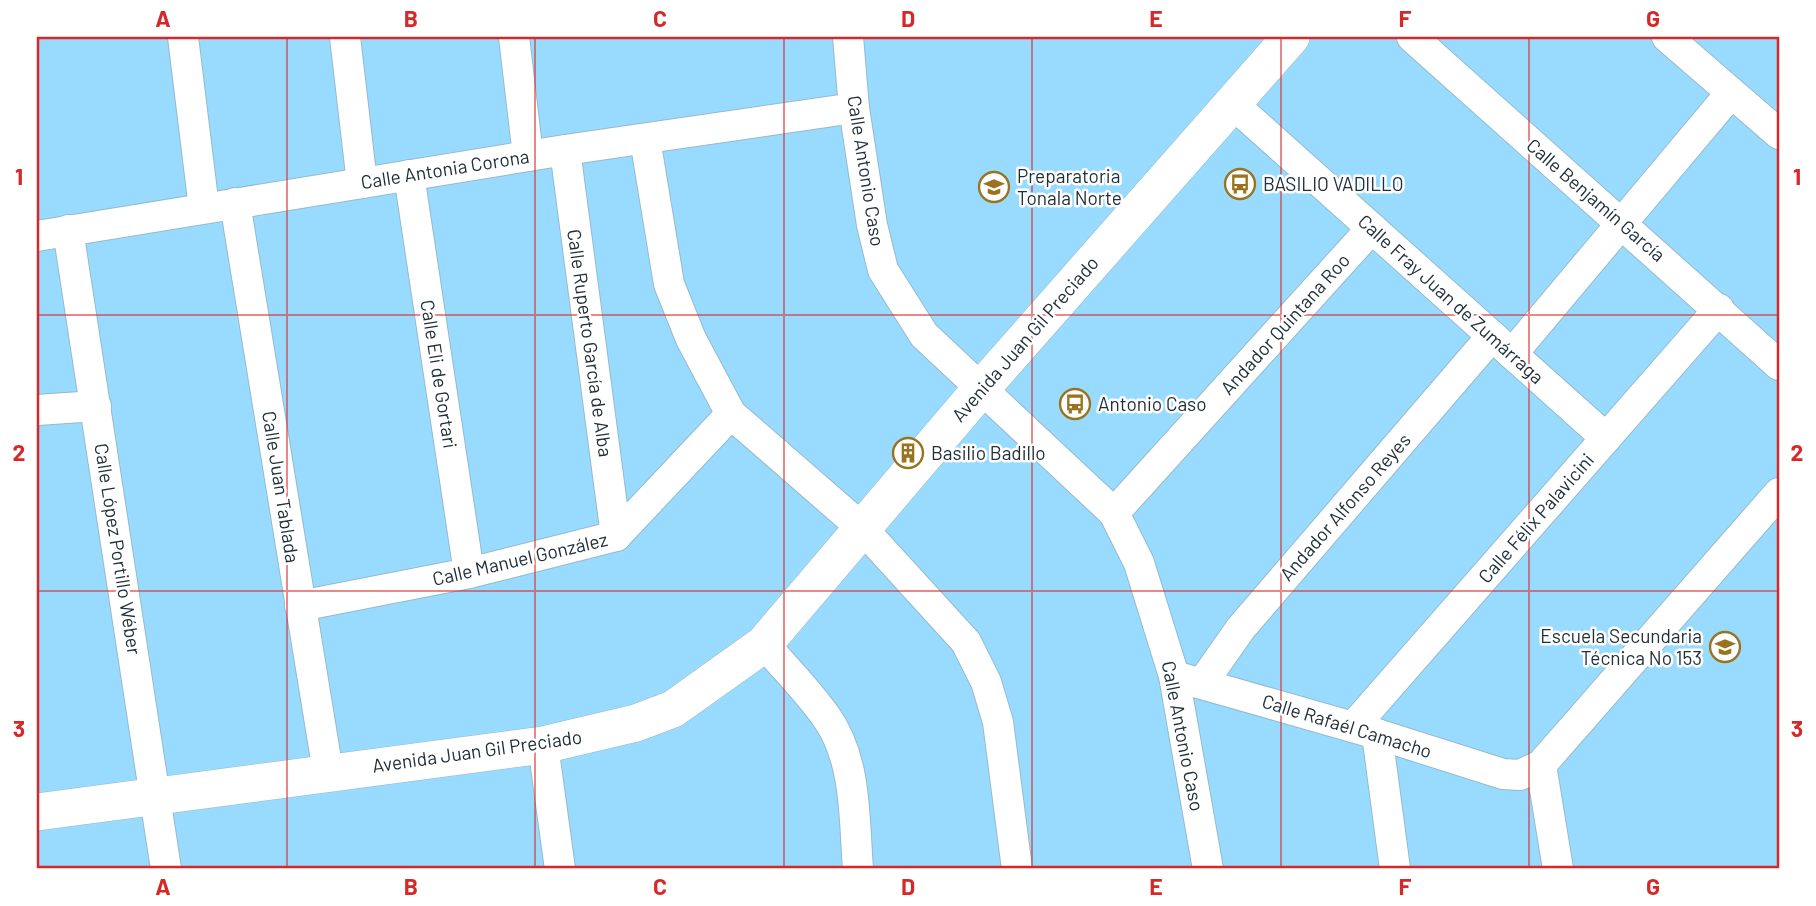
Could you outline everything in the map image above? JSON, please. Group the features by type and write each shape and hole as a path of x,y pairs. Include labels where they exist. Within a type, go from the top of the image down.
{"street":[{"path":"183,37 204,208"},
{"path":"345,37 362,183"},
{"path":"514,37 528,156"},
{"name":"Calle Antonio Caso","path":"848,37 854,108 872,225 883,270 923,335 1114,513 1139,563 1188,679 1208,869"},
{"name":"Avenida Juan Gil Preciado","path":"37,812 543,745 636,723 673,709 764,644 980,390 1291,37"},
{"name":"Calle Benjamín García","path":"1412,37 1779,365"},
{"path":"1667,37 1779,134"},
{"name":"Andador Alfonso Reyes","path":"1188,679 1241,628 1502,345 1622,223 1731,93"},
{"name":"Calle Fray Juan de Zumárraga","path":"1233,104 1606,438"},
{"name":"Calle Antonia Corona","path":"37,236 565,150 854,108"},
{"path":"645,139 669,284 691,339 731,414 862,528 966,642 986,682 998,722 1017,869"},
{"name":"Calle Ruperto García de Alba","path":"565,150 616,536"},
{"name":"Calle Eli de Gortari","path":"409,175 470,573"},
{"name":"Calle Juan Tablada","path":"235,203 328,772"},
{"name":"Andador Quintana Roo","path":"1114,513 1372,228"},
{"name":"Calle López Portillo Wéber","path":"68,230 166,869"},
{"name":"Calle Félix Palavicini","path":"1365,730 1606,438 1719,309"},
{"path":"37,410 96,406"},
{"name":"Calle Manuel González","path":"300,606 470,573 616,536 731,414"},
{"path":"1558,869 1531,770 1779,493"},
{"path":"764,644 827,718 841,744 850,777 858,869"},
{"name":"Calle Rafaél Camacho","path":"1188,679 1365,730 1503,774 1531,770"},
{"path":"1365,730 1395,869"},
{"path":"543,745 560,869"}],"building":[{"name":"Basilio Badillo","path":"37,37 1779,37 1779,869 37,869"}],"place":[{"name":"BASILIO VADILLO","path":"1240,184"},
{"name":"Preparatoria Tonala Norte","path":"994,187"},
{"name":"Antonio Caso","path":"1075,404"},
{"name":"Basilio Badillo","path":"908,453"},
{"name":"Escuela Secundaria Técnica No 153","path":"1725,647"}]}
